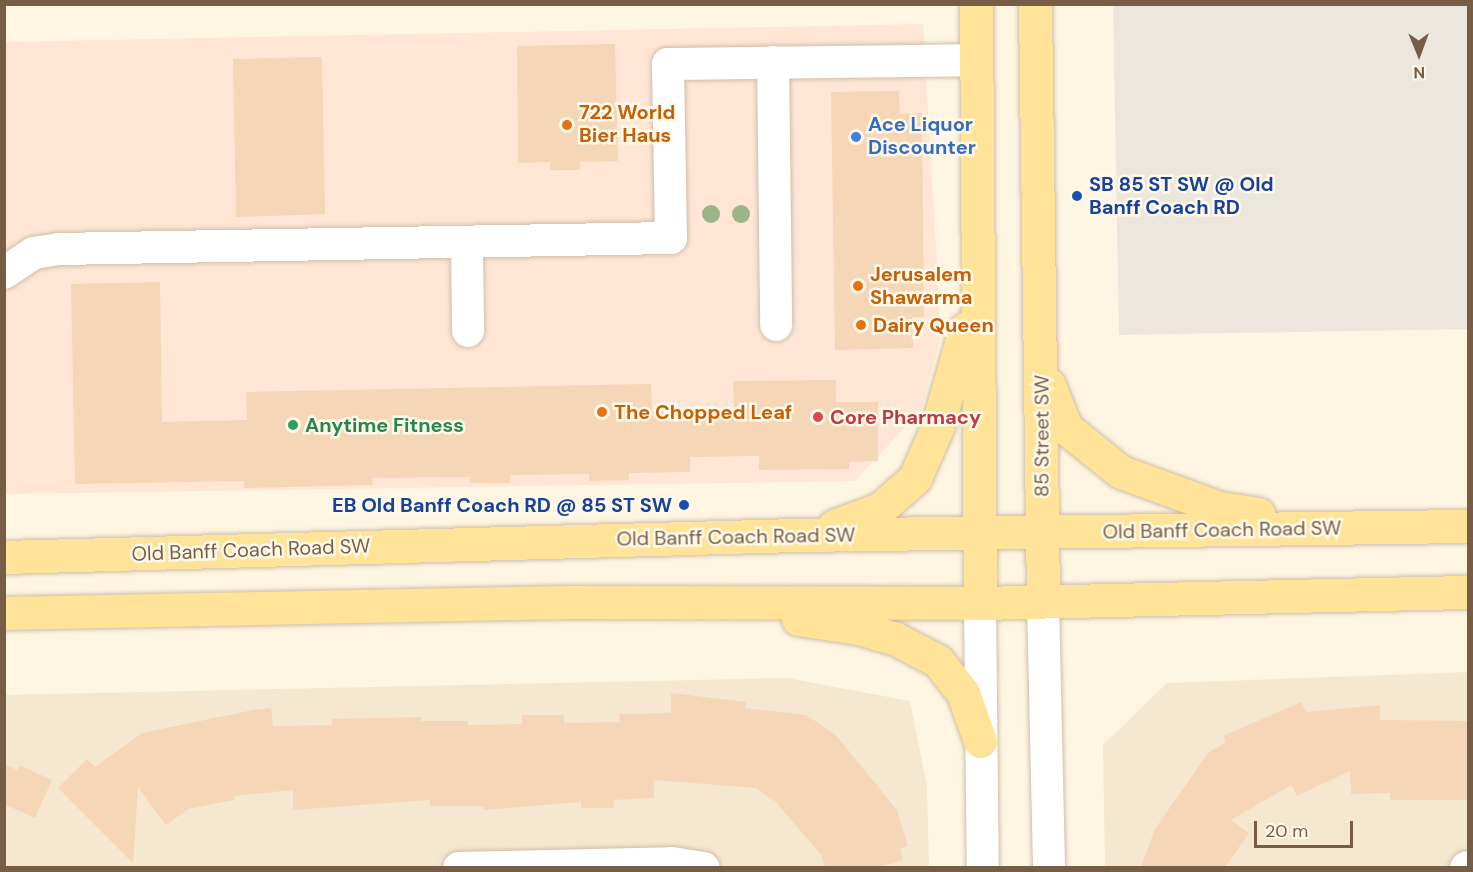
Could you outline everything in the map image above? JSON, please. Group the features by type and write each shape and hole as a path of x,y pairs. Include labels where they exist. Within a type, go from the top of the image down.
{"main road":[{"path":"976,4 980,603"},
{"name":"85 Street SW","path":"1035,4 1042,354 1043,601"},
{"path":"796,535 880,509 915,478 946,402 977,277"},
{"path":"1042,354 1053,405 1066,428 1121,472 1220,508 1351,529"},
{"name":"Old Banff Coach Road SW","path":"4,557 796,535 1468,526"},
{"path":"4,613 672,602 980,603 1468,592"},
{"path":"672,602 858,628 919,649 953,678 970,707 980,741"}],"street":[{"path":"4,273 34,253 58,249 671,238 668,64 976,60"},
{"path":"773,62 776,325"},
{"path":"467,243 468,331"},
{"name":"85 Street SW","path":"1043,601 1049,867"},
{"path":"980,603 983,867"},
{"path":"459,867 672,863 704,867"}],"shaded area":[{"path":"1113,5 1468,5 1468,329 1119,335"},
{"path":"923,24 941,336 921,410 855,481 5,494 4,42"},
{"path":"1468,672 1468,867 1105,867 1103,745 1167,683"},
{"path":"787,678 910,701 927,787 929,867 5,867 4,695"}],"building":[{"name":"722 World Bier Haus","path":"615,44 618,161 580,162 580,170 550,170 550,162 518,163 517,46"},
{"path":"322,57 325,214 236,217 233,59"},
{"path":"899,91 900,114 922,113 924,317 912,317 913,348 835,350 831,92"},
{"path":"160,282 162,422 247,420 246,392 651,384 652,411 734,410 733,381 836,380 836,402 878,402 878,461 849,462 849,469 759,470 759,456 690,457 690,472 629,473 629,480 589,481 589,474 510,475 510,483 470,483 470,477 372,478 373,485 244,488 244,481 75,484 71,284"},
{"path":"671,693 746,702 745,708 806,715 835,734 897,810 908,846 900,849 903,860 878,867 825,867 821,855 775,801 756,788 654,780 654,798 613,800 614,808 581,808 581,802 484,810 484,806 430,806 430,800 293,810 293,790 234,796 234,800 188,809 166,825 138,787 133,863 58,788 87,759 95,767 142,733 253,710 271,708 273,726 332,725 332,719 421,717 421,721 468,721 468,725 522,724 522,715 564,715 564,723 620,722 619,714 671,713"},
{"path":"1301,702 1306,712 1380,705 1380,720 1468,721 1468,800 1390,800 1390,793 1351,794 1350,771 1297,796 1291,785 1231,820 1249,833 1225,867 1141,867 1155,829 1208,753 1226,742 1223,736"},
{"path":"4,764 17,770 19,765 52,780 35,818 4,804"}],"place":[{"name":"722 World Bier Haus","path":"567,125"},
{"name":"Ace Liquor Discounter","path":"856,137"},
{"name":"SB 85 ST SW @ Old Banff Coach RD","path":"1077,196"},
{"name":"Jerusalem Shawarma","path":"858,286"},
{"name":"Dairy Queen","path":"861,325"},
{"name":"The Chopped Leaf","path":"602,412"},
{"name":"Core Pharmacy","path":"818,417"},
{"name":"Anytime Fitness","path":"293,425"},
{"name":"EB Old Banff Coach RD @ 85 ST SW","path":"684,505"}]}
